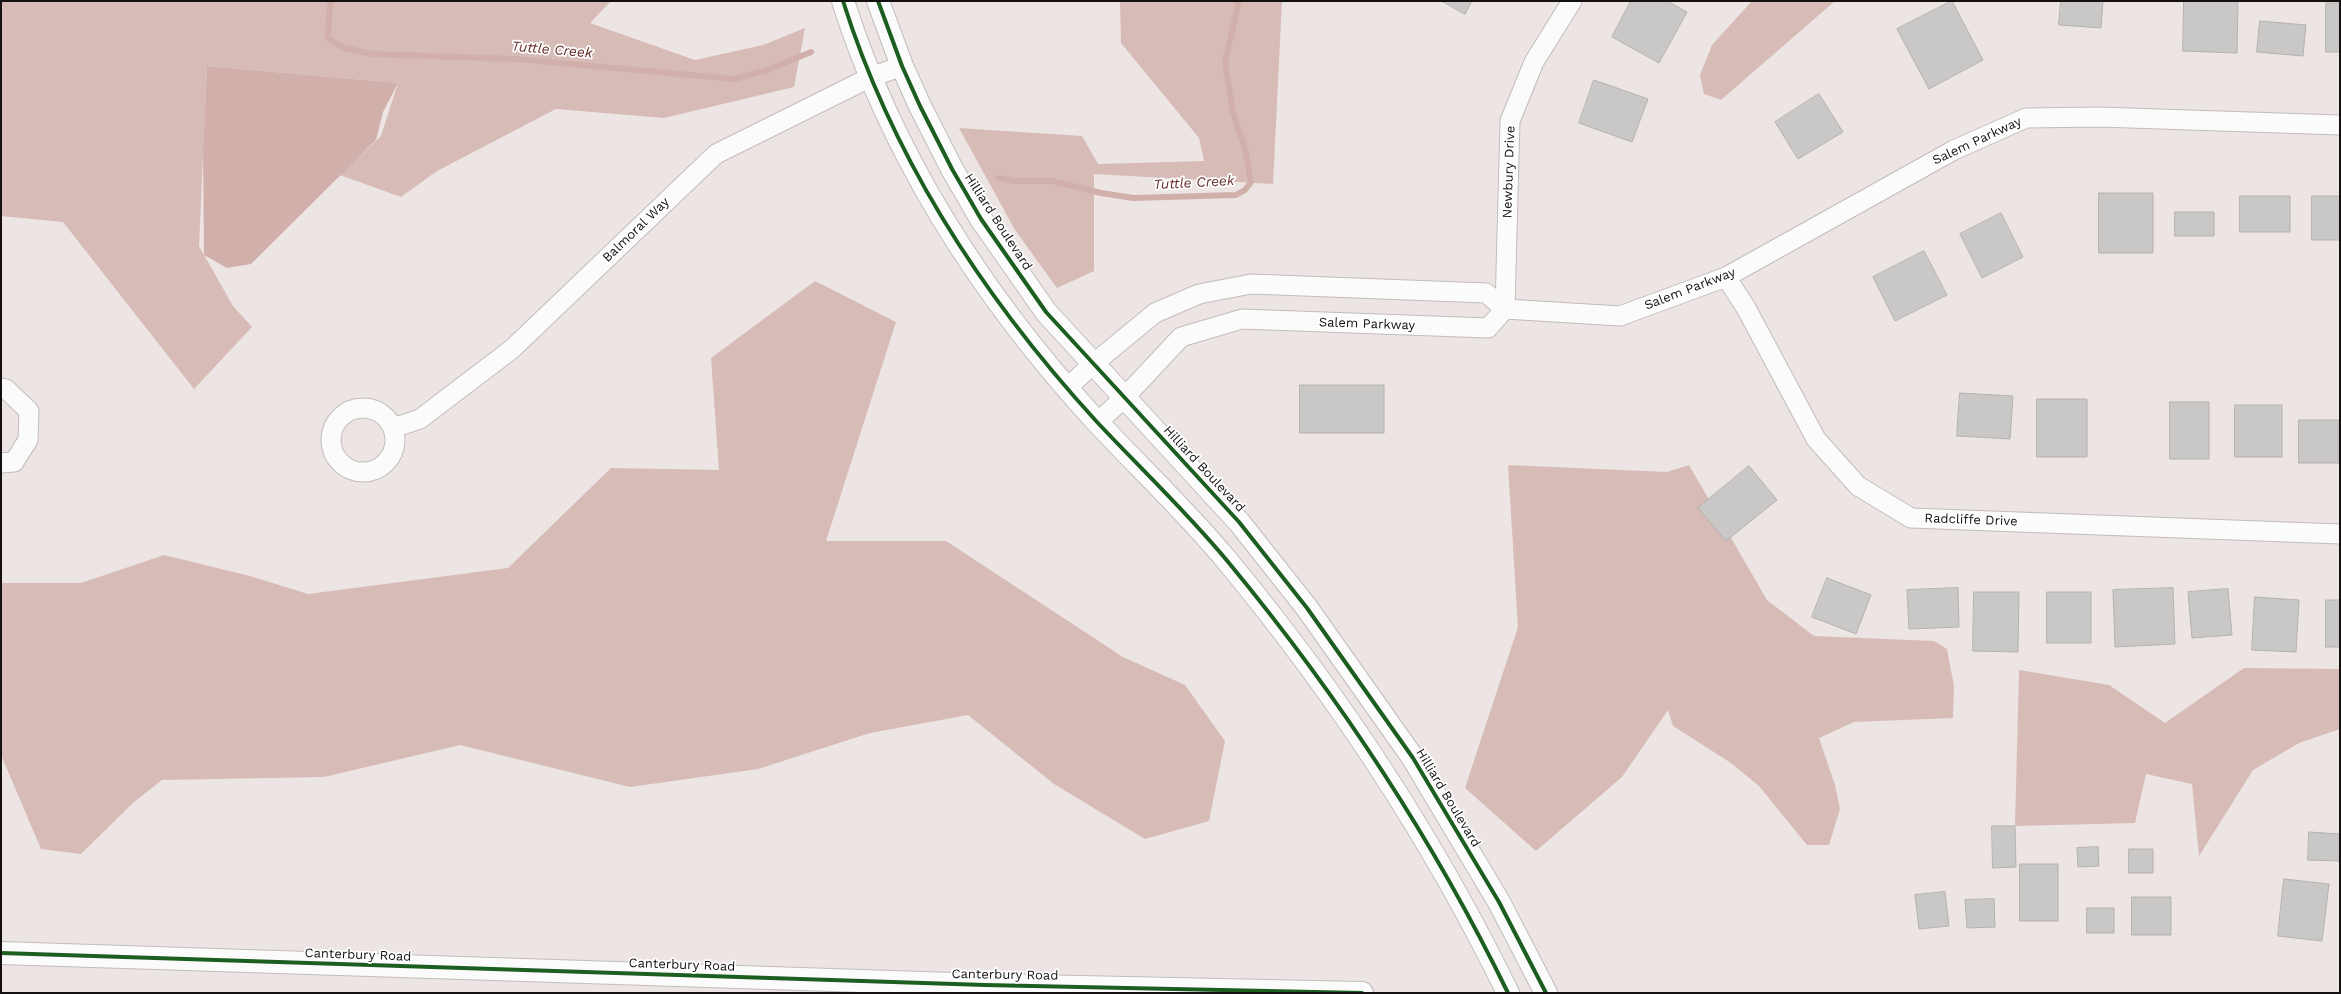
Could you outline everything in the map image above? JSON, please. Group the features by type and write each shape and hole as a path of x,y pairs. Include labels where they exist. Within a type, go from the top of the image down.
{"main road":[{"path":"843,1 871,77 924,186 959,245 987,288 1098,422 1143,467 1228,562 1316,676 1361,738 1437,860 1476,928 1508,993"},
{"name":"Hilliard Boulevard","path":"878,1 902,66 952,169 981,219 1046,312 1239,522 1307,608 1413,758 1499,902 1546,993"},
{"name":"Canterbury Road","path":"1,953 985,985 1362,993"}],"street":[{"name":"Newbury Drive","path":"1505,310 1510,121 1534,62 1572,1"},
{"name":"Balmoral Way","path":"393,428 420,419 512,349 716,154 871,77 902,66"},
{"name":"Salem Parkway","path":"1098,422 1124,398 1181,337 1242,319 1488,328 1505,310 1620,316 1726,277 1954,150 2026,118 2100,117 2340,125"},
{"name":"Radcliffe Drive","path":"1726,277 1746,308 1816,439 1858,486 1911,518 2340,534"},
{"path":"1068,387 1093,364 1155,313 1199,294 1251,284 1486,293 1505,310"},
{"path":"1,388 6,389 29,411 28,440 14,462 1,463"}],"shaded area":[{"path":"1,1 611,1 590,23 695,60 763,45 805,28 794,87 664,118 556,109 437,171 401,197 340,175 381,136 398,83 207,66 199,246 233,306 252,327 194,389 63,222 1,216"},
{"path":"1120,1 1282,1 1273,184 1094,174 1094,271 1057,288 1015,230 959,128 1082,136 1098,164 1204,161 1199,138 1121,43"},
{"path":"1752,1 1835,1 1721,100 1704,94 1700,75 1712,45"},
{"path":"207,66 398,83 383,112 376,140 251,264 227,268 204,255 203,150"},
{"path":"815,281 896,322 826,541 946,541 1123,657 1185,685 1225,741 1209,821 1145,839 1054,784 968,715 870,733 758,769 630,787 460,745 324,777 162,780 134,802 81,854 41,849 1,755 1,583 81,583 164,555 250,576 308,594 508,568 611,468 719,470 711,358"},
{"path":"1508,465 1667,472 1689,465 1767,600 1814,636 1934,641 1947,649 1954,686 1953,718 1854,722 1819,738 1835,785 1840,809 1829,845 1807,845 1759,786 1731,763 1673,726 1668,710 1622,777 1536,851 1465,788 1518,627"},
{"path":"2244,668 2340,669 2340,729 2299,743 2253,770 2199,856 2192,784 2146,774 2135,823 2015,826 2019,670 2109,685 2165,723"}],"building":[{"path":"1442,1 1472,1 1465,14"},
{"path":"1631,1 1667,1 1687,12 1659,63 1612,37"},
{"path":"1952,1 1983,60 1929,89 1897,29"},
{"path":"2061,1 2103,1 2101,28 2059,25"},
{"path":"2184,1 2238,1 2237,53 2183,51"},
{"path":"2326,3 2340,3 2340,52 2326,52"},
{"path":"2260,21 2306,25 2303,56 2257,52"},
{"path":"1594,80 1648,99 1632,142 1579,123"},
{"path":"1819,94 1843,132 1798,159 1775,122"},
{"path":"2099,193 2153,193 2153,253 2099,253"},
{"path":"2240,196 2290,196 2290,232 2240,232"},
{"path":"2312,196 2340,196 2340,240 2312,240"},
{"path":"2175,212 2214,212 2214,236 2175,236"},
{"path":"2001,213 2023,257 1982,278 1960,234"},
{"path":"1924,251 1947,295 1895,321 1873,277"},
{"path":"1300,385 1384,385 1384,433 1300,433"},
{"path":"1960,393 2013,396 2010,439 1957,436"},
{"path":"2037,399 2087,399 2087,457 2037,457"},
{"path":"2170,402 2209,402 2209,459 2170,459"},
{"path":"2235,405 2282,405 2282,457 2235,457"},
{"path":"2299,420 2339,420 2339,463 2299,463"},
{"path":"1749,466 1777,500 1726,541 1698,508"},
{"path":"1827,578 1871,595 1856,634 1812,617"},
{"path":"1958,588 1959,627 1909,629 1907,590"},
{"path":"2173,588 2175,644 2115,647 2113,590"},
{"path":"2228,589 2232,635 2192,638 2188,592"},
{"path":"1974,592 2019,592 2018,652 1973,651"},
{"path":"2047,592 2091,592 2091,643 2047,643"},
{"path":"2255,597 2299,600 2296,652 2252,650"},
{"path":"2326,600 2340,600 2340,647 2326,647"},
{"path":"1992,826 2015,826 2016,867 1993,868"},
{"path":"2309,832 2340,834 2339,861 2308,860"},
{"path":"2098,847 2099,866 2078,867 2077,848"},
{"path":"2129,849 2153,849 2153,873 2129,873"},
{"path":"2020,864 2058,864 2058,921 2020,921"},
{"path":"2284,879 2329,884 2322,941 2278,936"},
{"path":"1945,892 1949,926 1919,929 1915,895"},
{"path":"2132,897 2171,897 2171,935 2132,935"},
{"path":"1994,899 1995,927 1967,928 1965,900"},
{"path":"2087,908 2114,908 2114,933 2087,933"}],"waterway":[{"name":"Tuttle Creek","path":"330,1 328,38 341,47 371,54 517,59 734,79 767,70 811,52"},
{"name":"Tuttle Creek","path":"998,178 1014,181 1053,181 1101,193 1133,198 1236,195 1245,190 1251,182 1245,148 1233,113 1225,62 1239,1"}],"cycle path":[{"path":"843,1 864,59 888,116 916,172 947,225 981,277 1056,376 1097,422 1181,509 1229,563 1308,664 1345,716 1416,824 1448,879 1508,993"},
{"path":"878,1 902,66 920,106 952,169 981,219 1046,312 1239,522 1307,608 1413,758 1499,902 1546,993"},
{"path":"1,953 985,985 1362,993"}]}
